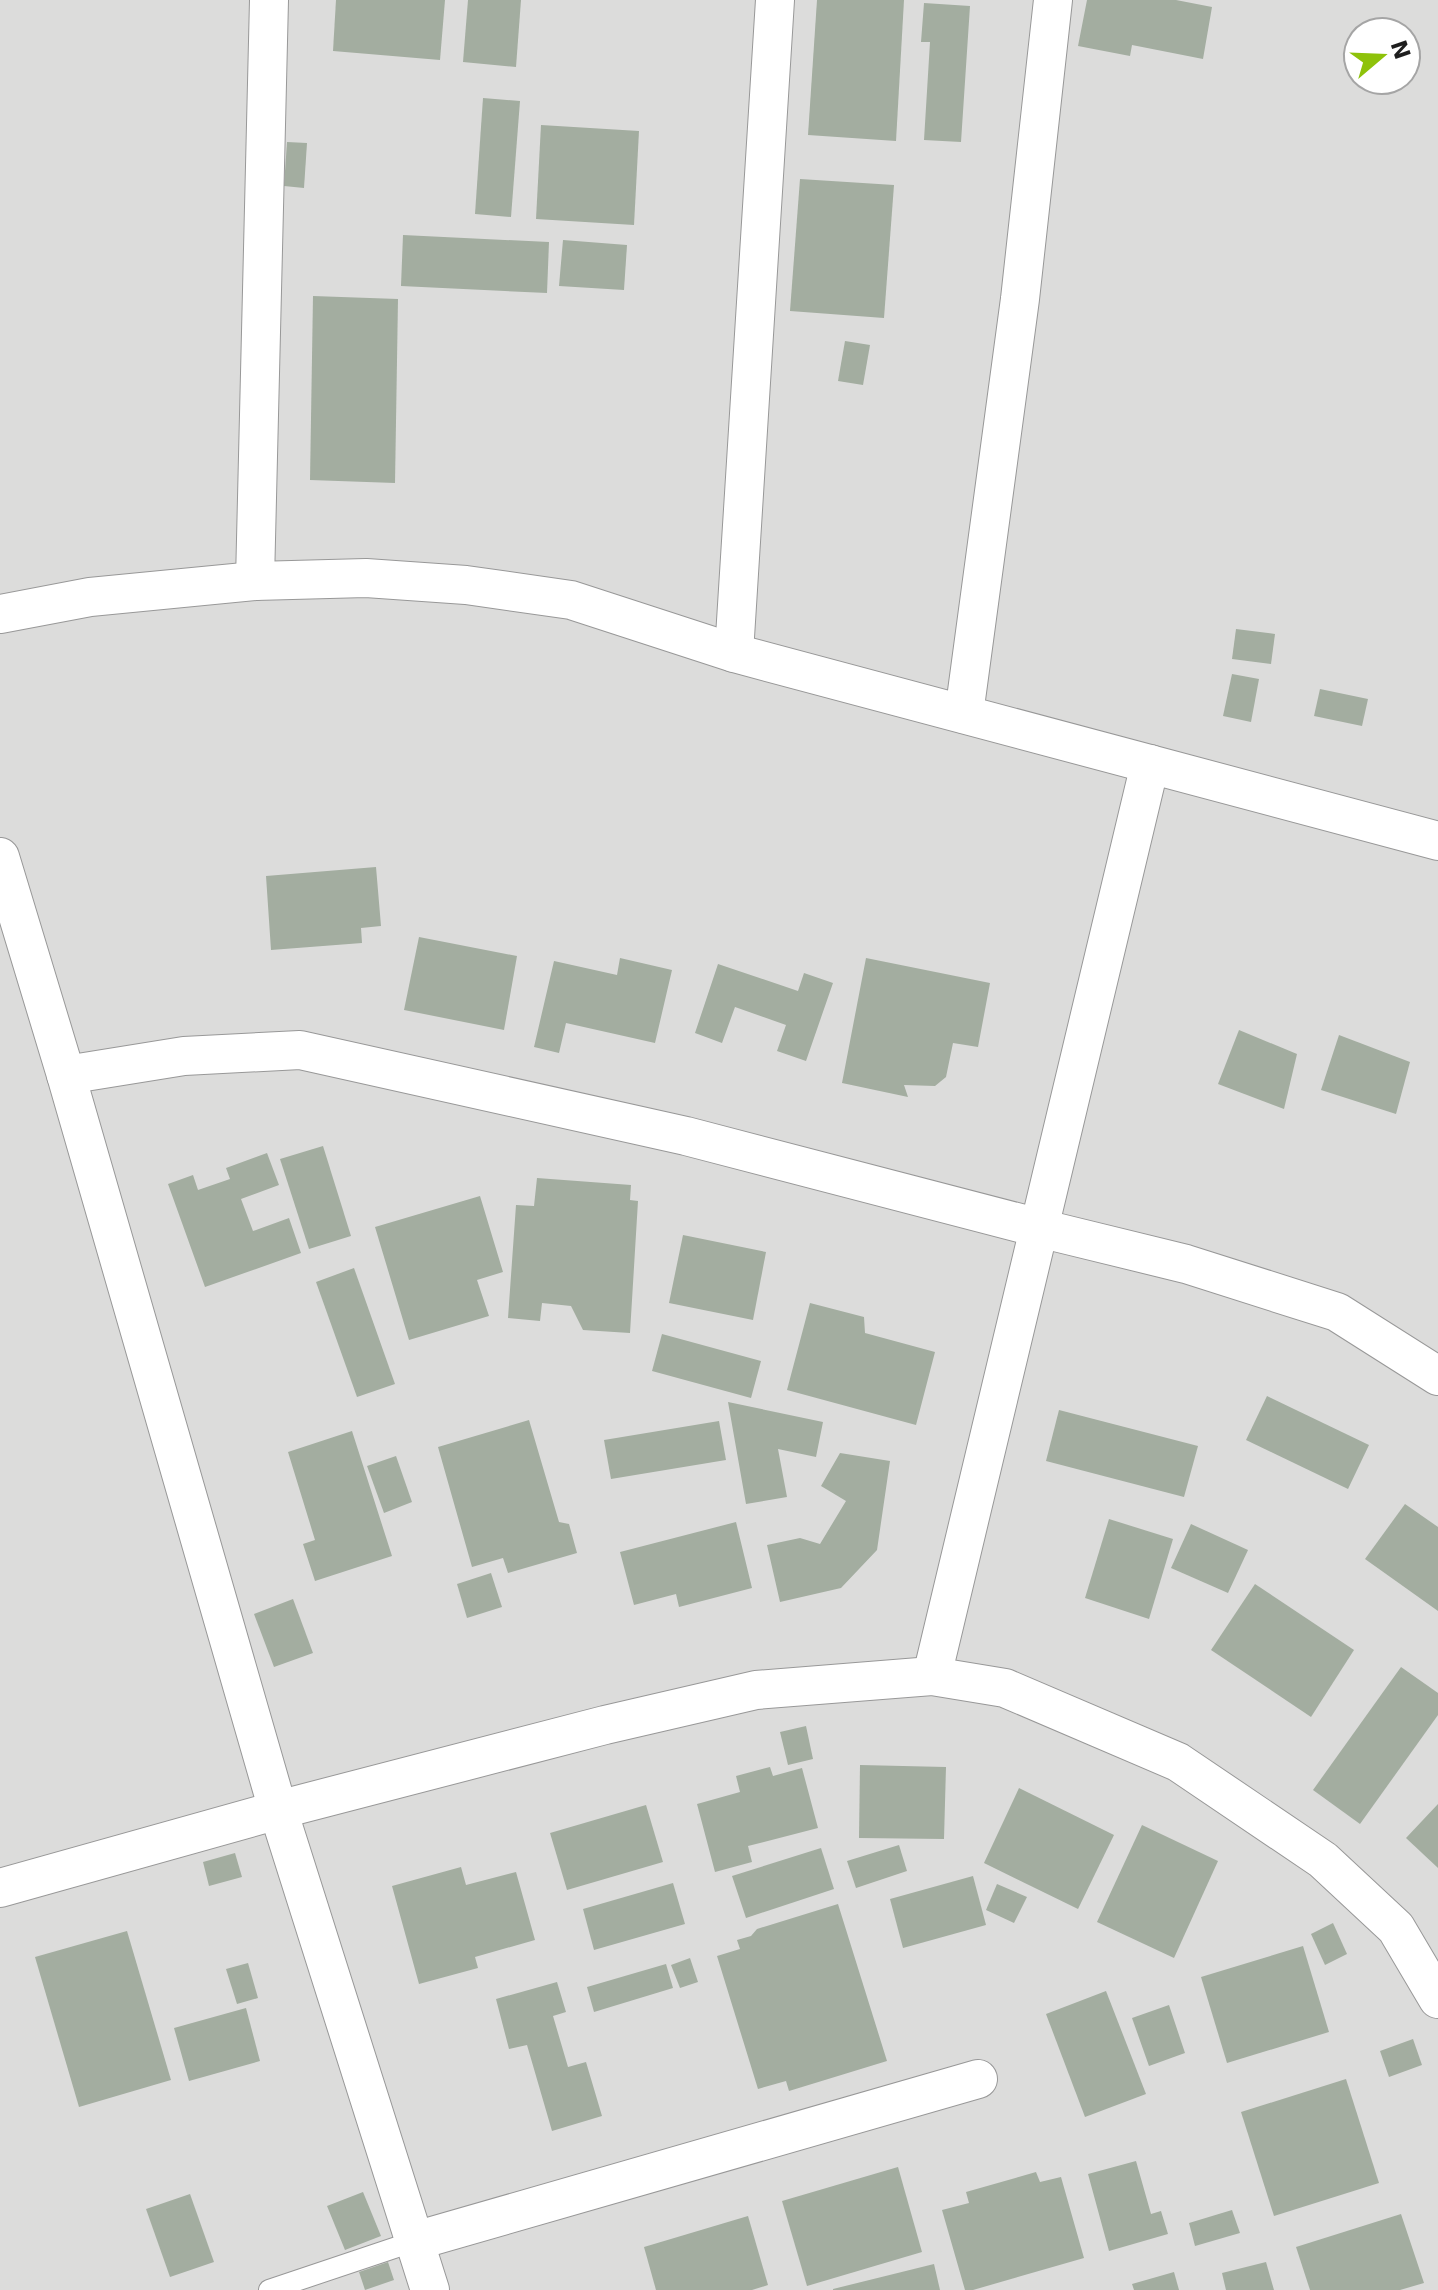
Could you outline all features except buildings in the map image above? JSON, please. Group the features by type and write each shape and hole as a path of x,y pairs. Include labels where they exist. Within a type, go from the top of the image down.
{"street":[{"path":"255,581 269,0"},
{"path":"734,653 775,0"},
{"path":"964,714 1020,299 1053,0"},
{"path":"0,614 90,597 255,581 366,578 466,585 571,600 734,653 1438,841"},
{"path":"932,1676 1150,764"},
{"path":"0,857 278,1810 430,2290"},
{"path":"66,1075 184,1056 300,1050 686,1136 1186,1264 1337,1312 1438,1376"},
{"path":"0,1888 278,1810 605,1725 756,1690 932,1676 1005,1688 1178,1762 1323,1860 1396,1928 1438,1999"},
{"path":"415,2241 978,2079"}],"lane":[{"path":"269,2290 415,2241"}],"shaded area":[{"path":"0,0 1438,0 1438,2290 0,2290"}]}
